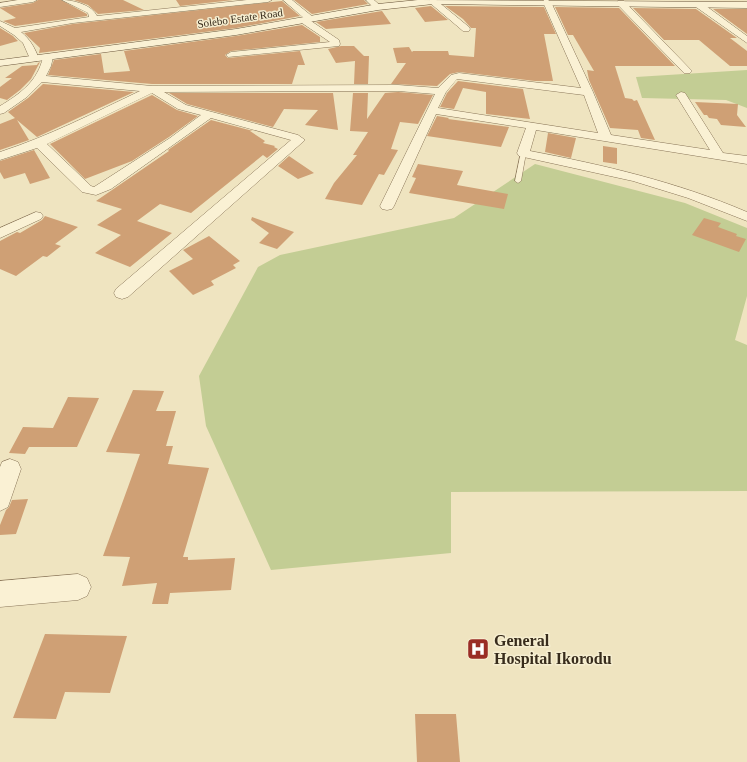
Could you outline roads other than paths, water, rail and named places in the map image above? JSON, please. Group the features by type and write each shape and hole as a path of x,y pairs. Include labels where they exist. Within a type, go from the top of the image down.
{"street":[{"path":"0,5 33,0"},
{"path":"66,0 91,12 94,19"},
{"path":"14,31 42,25 268,0"},
{"path":"231,55 336,44 336,42 307,20 287,0"},
{"path":"370,0 378,7"},
{"path":"428,0 466,28"},
{"name":"Solebo Estate Road","path":"0,64 307,20 378,7 428,0 747,5"},
{"path":"174,1 178,10"},
{"path":"547,2 588,92 606,138"},
{"path":"621,3 687,71"},
{"path":"699,4 747,40"},
{"path":"0,23 14,31 30,45 34,59"},
{"path":"0,111 25,93 40,79 46,69 48,57"},
{"path":"387,206 431,110 441,91 454,77 459,76 588,92"},
{"path":"40,79 152,89 398,88 441,91"},
{"path":"122,293 299,140 294,137 252,125 208,115 182,107 152,89"},
{"path":"0,156 39,143 152,89"},
{"path":"681,95 719,156"},
{"path":"431,110 747,160"},
{"path":"39,143 87,189 96,191 106,186 174,140 208,115"},
{"path":"532,126 523,154 613,172 699,198 747,217"},
{"path":"0,234 36,216"},
{"path":"0,500 10,469"},
{"path":"0,594 78,587"}],"lane":[{"path":"518,181 523,154"}],"place":[{"name":"General Hospital Ikorodu","path":"478,649"}]}
